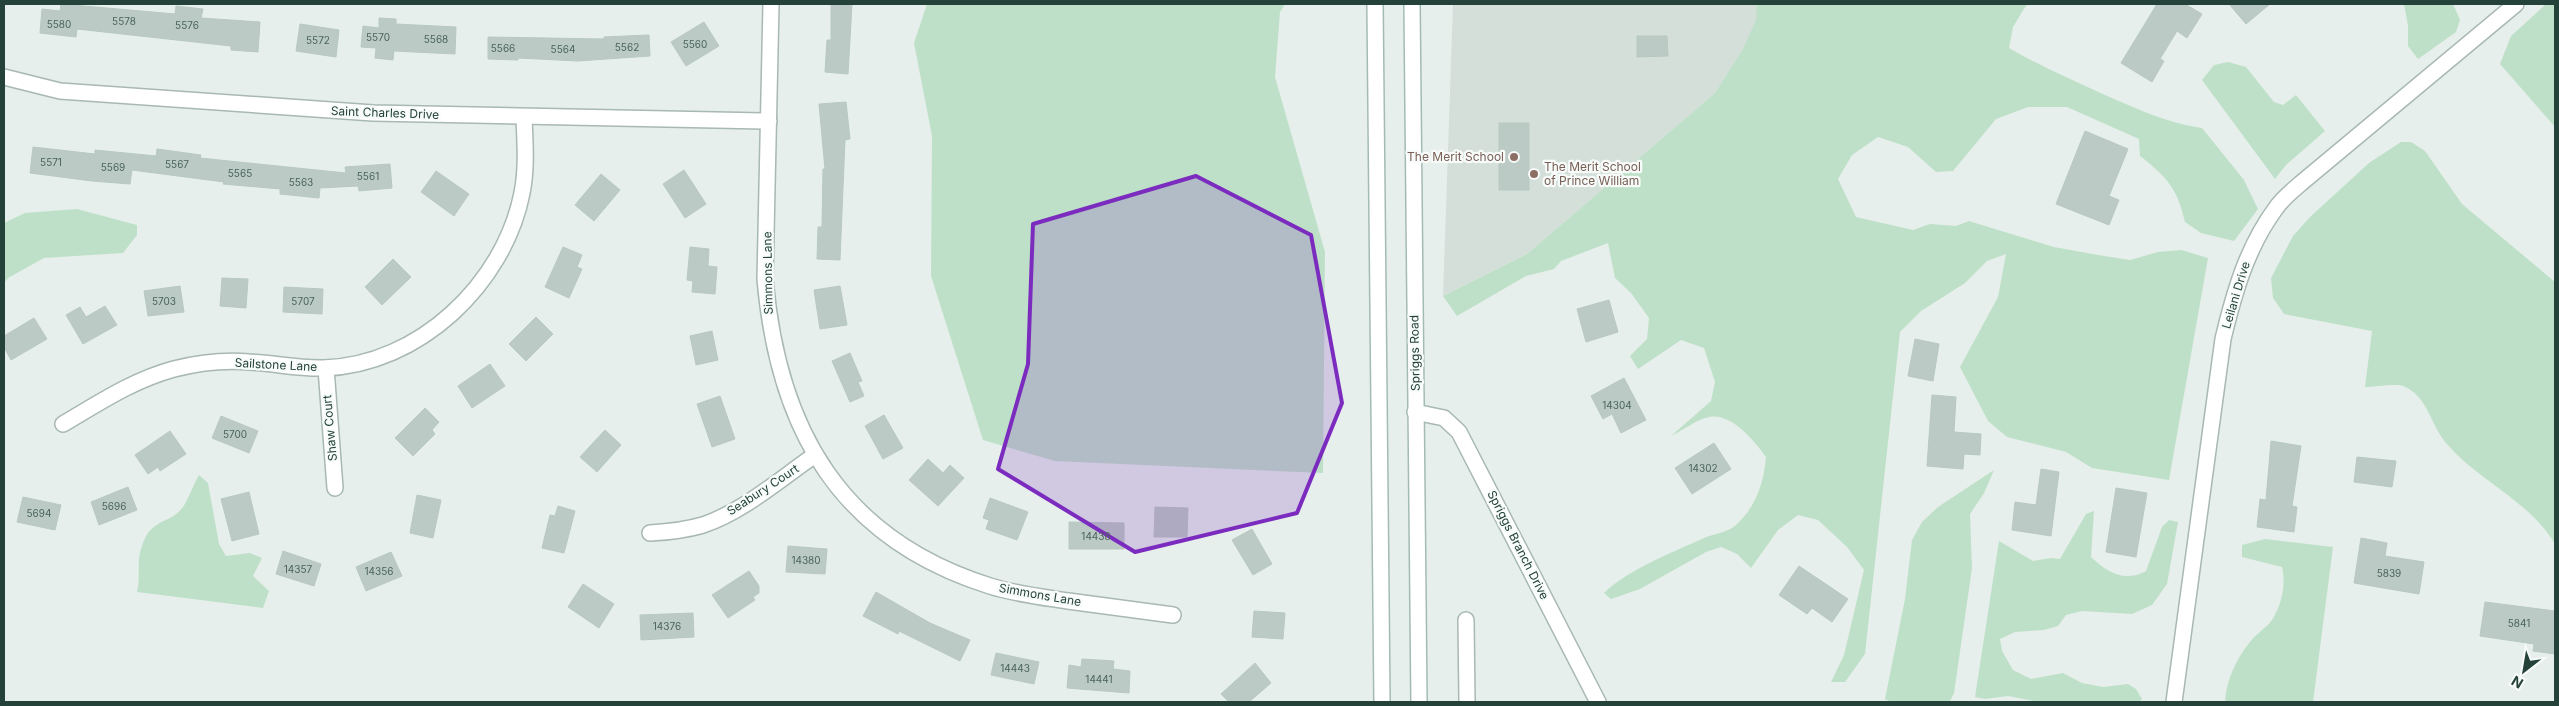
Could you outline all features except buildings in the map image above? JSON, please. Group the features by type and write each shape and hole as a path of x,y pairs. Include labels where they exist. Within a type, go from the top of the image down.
{"street":[{"name":"Simmons Lane","path":"771,4 766,279 769,322 780,372 794,413 815,455 832,481 857,510 885,534 916,555 949,572 1019,594 1173,616"},
{"path":"1375,4 1382,702"},
{"name":"Spriggs Road","path":"1412,4 1419,702"},
{"name":"Leilani Drive","path":"2174,702 2222,339 2232,300 2249,253 2276,207 2300,184 2516,4"},
{"name":"Saint Charles Drive","path":"4,78 60,91 373,113 524,118 769,121"},
{"name":"Sailstone Lane","path":"63,424 132,384 174,370 210,363 248,362 326,368 374,359 403,347 436,327 456,311 478,286 498,255 514,222 520,200 526,160 524,118"},
{"name":"Shaw Court","path":"326,368 335,488"},
{"name":"Spriggs Branch Drive","path":"1415,412 1444,418 1459,432 1598,702"},
{"name":"Seabury Court","path":"650,533 687,529 728,514 815,455"},
{"path":"1466,620 1467,702"}],"highlighted area":[{"path":"1196,176 1311,235 1342,403 1297,513 1135,552 998,469 1028,364 1033,224"}],"shaded area":[{"name":"The Merit School of Prince William","path":"1453,4 1773,4 1715,93 1527,254 1443,296"}],"green space":[{"path":"927,4 1285,4 1280,12 1275,77 1325,252 1323,473 1055,461 983,440 931,276 932,136 914,43"},
{"path":"1757,4 2027,4 2013,27 2009,48 2056,73 2141,110 2177,123 2202,128 2244,180 2258,209 2234,241 2201,233 2185,222 2182,210 2170,184 2140,156 2139,139 2067,107 2028,107 1996,119 1953,171 1936,172 1908,147 1878,137 1852,155 1838,179 1856,217 1913,230 1930,224 1956,226 1969,221 2054,247 2130,260 2158,252 2181,250 2208,258 2169,480 2092,468 2066,452 2007,437 1988,421 1960,367 1998,297 2006,254 1987,261 1965,283 1921,311 1900,332 1865,654 1845,682 1831,682 1844,655 1864,570 1847,547 1818,520 1798,515 1778,530 1751,568 1737,554 1721,547 1706,552 1640,589 1611,599 1604,593 1614,584 1638,569 1736,525 1749,510 1758,494 1766,457 1742,429 1726,419 1718,417 1700,420 1671,436 1711,401 1715,382 1704,348 1681,340 1638,369 1630,356 1647,339 1649,318 1631,293 1615,278 1608,243 1561,261 1554,269 1526,276 1457,316 1443,296 1527,254 1715,93 1743,49 1756,20"},
{"path":"2404,4 2453,4 2460,20 2456,32 2418,59 2408,46 2408,26"},
{"path":"2546,4 2555,4 2555,127 2500,64 2511,36"},
{"path":"2228,62 2246,67 2274,102 2283,105 2296,95 2325,131 2286,165 2275,179 2202,80 2214,65"},
{"path":"2401,142 2411,142 2425,151 2462,204 2555,282 2555,544 2532,515 2473,469 2446,443 2418,396 2400,385 2365,387 2372,331 2284,314 2273,298 2271,278 2293,236 2310,217 2369,163"},
{"path":"77,209 137,225 137,235 123,253 44,258 8,278 4,283 4,223 25,213"},
{"path":"1994,470 1984,493 1970,514 1972,568 1954,693 1950,701 1891,702 1885,699 1905,599 1912,540 1922,522 1938,507"},
{"path":"199,475 208,483 219,544 226,556 250,553 262,558 253,576 269,591 263,608 137,592 139,557 146,537 150,530 178,513 187,500"},
{"path":"2094,511 2091,557 2103,567 2123,576 2146,571 2162,527 2169,520 2178,522 2167,584 2152,605 2132,614 2082,611 2066,615 2058,626 2044,630 2015,632 2000,639 2002,651 2013,670 2031,679 2063,673 2082,683 2103,687 2128,684 2136,689 2142,699 2140,702 2039,702 2008,696 1985,699 1975,697 1999,541 2033,561 2051,558 2060,559 2086,514"},
{"path":"2265,539 2333,547 2313,702 2225,702 2227,686 2236,663 2252,639 2272,620 2281,601 2284,581 2282,567 2242,557 2242,545"}],"place":[{"name":"The Merit School","path":"1514,157"},
{"name":"The Merit School of Prince William","path":"1534,174"}]}
